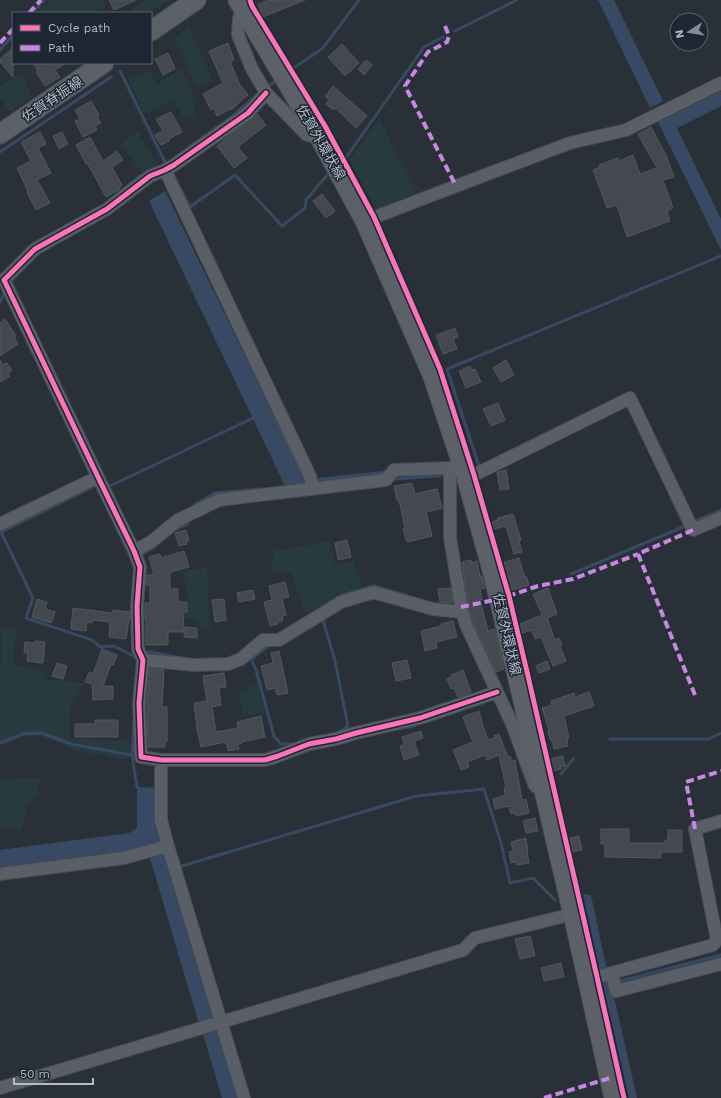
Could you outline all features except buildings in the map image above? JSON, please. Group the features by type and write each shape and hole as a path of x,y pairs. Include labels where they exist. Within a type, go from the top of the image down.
{"main road":[{"path":"152,30 196,0"},
{"name":"佐賀外環状線","path":"240,4 320,138 366,221 432,374 459,470 496,584 573,914 593,978 614,1098"},
{"name":"佐賀脊振線","path":"0,134 103,64"}],"street":[{"path":"240,4 238,35 252,69 266,94 307,135 320,138"},
{"path":"366,221 570,144 626,130 721,82"},
{"path":"266,94 248,113 174,165 150,176 107,209 35,249 2,285 98,477 134,551 140,567 137,606 141,655 139,703 141,757 161,760 265,760 309,744 336,739 420,718 497,692"},
{"path":"165,170 310,476 313,489"},
{"path":"134,551 151,542 178,520 219,500 386,480 394,470 459,470 474,475 630,398 693,530 721,518"},
{"path":"459,470 450,537 462,612 466,625 512,724 534,784 536,787 544,790"},
{"path":"0,524 98,477"},
{"path":"141,655 194,665 228,664 244,657 263,640 276,640 341,602 371,593 376,593 433,609 462,612"},
{"path":"161,760 161,820 159,848 212,1025 244,1098"},
{"path":"593,978 613,979 713,945 717,940 695,829 721,821"},
{"path":"0,874 124,858 159,848"},
{"path":"0,1088 463,950 475,938 573,914"},
{"path":"613,979 616,991 721,964"}],"green space":[{"path":"51,0 103,0 105,6 95,12 35,12"},
{"path":"145,0 169,0 151,12 127,12"},
{"path":"188,27 213,81 198,88 174,38"},
{"path":"181,69 196,101 194,116 185,120 173,100 144,114 128,79 150,71 157,84"},
{"path":"22,72 32,97 10,112 0,98 0,86"},
{"path":"379,118 417,192 376,210 350,160"},
{"path":"138,132 157,165 141,172 121,144"},
{"path":"330,541 335,565 353,561 363,586 306,613 290,572 270,572 274,551"},
{"path":"207,568 210,629 200,629 197,619 166,616 167,606 190,606 183,571"},
{"path":"17,626 13,664 43,671 44,679 84,683 70,710 70,738 129,741 129,760 70,749 53,740 39,736 25,736 4,744 0,741 1,628"},
{"path":"258,684 265,713 243,715 238,692"},
{"path":"40,777 37,797 27,803 22,830 0,828 0,780"}],"water":[{"path":"598,0 614,0 663,101 650,108"},
{"path":"721,91 721,106 677,128 721,219 721,250 658,122"},
{"path":"165,191 305,479 302,486 286,488 149,201"},
{"path":"137,787 155,788 162,841 122,854 0,867 0,850 129,833 137,828"},
{"path":"165,853 215,1019 199,1024 150,858"},
{"path":"583,894 591,895 607,970 600,971"},
{"path":"610,979 637,1098 629,1098 602,980"},
{"path":"219,1029 241,1098 222,1098 203,1034"}],"waterway":[{"path":"33,12 44,0"},
{"path":"295,67 322,49 359,0"},
{"path":"455,31 517,0"},
{"path":"0,50 12,36"},
{"path":"345,159 424,47 443,37"},
{"path":"120,71 166,164 167,163"},
{"path":"0,152 111,77"},
{"path":"267,87 276,81"},
{"path":"189,147 234,115 258,94"},
{"path":"182,192 190,207 235,175 282,226 305,208 306,200 329,173"},
{"path":"120,192 144,174"},
{"path":"479,466 447,369 721,256"},
{"path":"0,302 3,295"},
{"path":"110,486 253,418"},
{"path":"314,480 388,473"},
{"path":"392,476 396,479 439,476"},
{"path":"95,486 1,532 33,598 26,618 92,640 100,647 114,646 135,657 138,656"},
{"path":"194,505 215,493 261,489"},
{"path":"698,520 721,510"},
{"path":"172,531 188,524"},
{"path":"571,574 683,527"},
{"path":"142,554 154,547"},
{"path":"339,597 374,586 408,596"},
{"path":"323,620 335,661 348,726 337,733"},
{"path":"247,658 251,659 271,644"},
{"path":"143,654 150,652 188,659"},
{"path":"251,659 256,670 274,736 281,744 294,744"},
{"path":"134,723 132,755 137,787 139,788"},
{"path":"398,729 414,726"},
{"path":"0,743 23,734 42,733 71,744 132,755"},
{"path":"610,739 709,739 721,733"},
{"path":"561,774 573,759"},
{"path":"182,866 416,796 484,789 501,843 510,883 533,878 555,900"},
{"path":"616,982 721,955"}],"marked path":[{"path":"30,12 41,0"},
{"path":"445,26 449,36 447,42 428,52 405,86 456,186"},
{"path":"0,43 12,30"},
{"path":"693,530 638,554 695,695"},
{"path":"461,607 499,599 538,586 573,579 638,554"},
{"path":"695,829 686,782 721,771"},
{"path":"544,1098 610,1078"}],"cycle path":[{"path":"250,0 252,6 325,126 374,217 440,369 474,475 509,596 624,1098"},
{"path":"266,93 248,113 174,165 150,176 107,209 35,249 4,280 134,551 140,567 137,606 138,649 143,660 139,703 141,757 161,760 265,760 309,744 336,739 420,718 497,692"}]}
